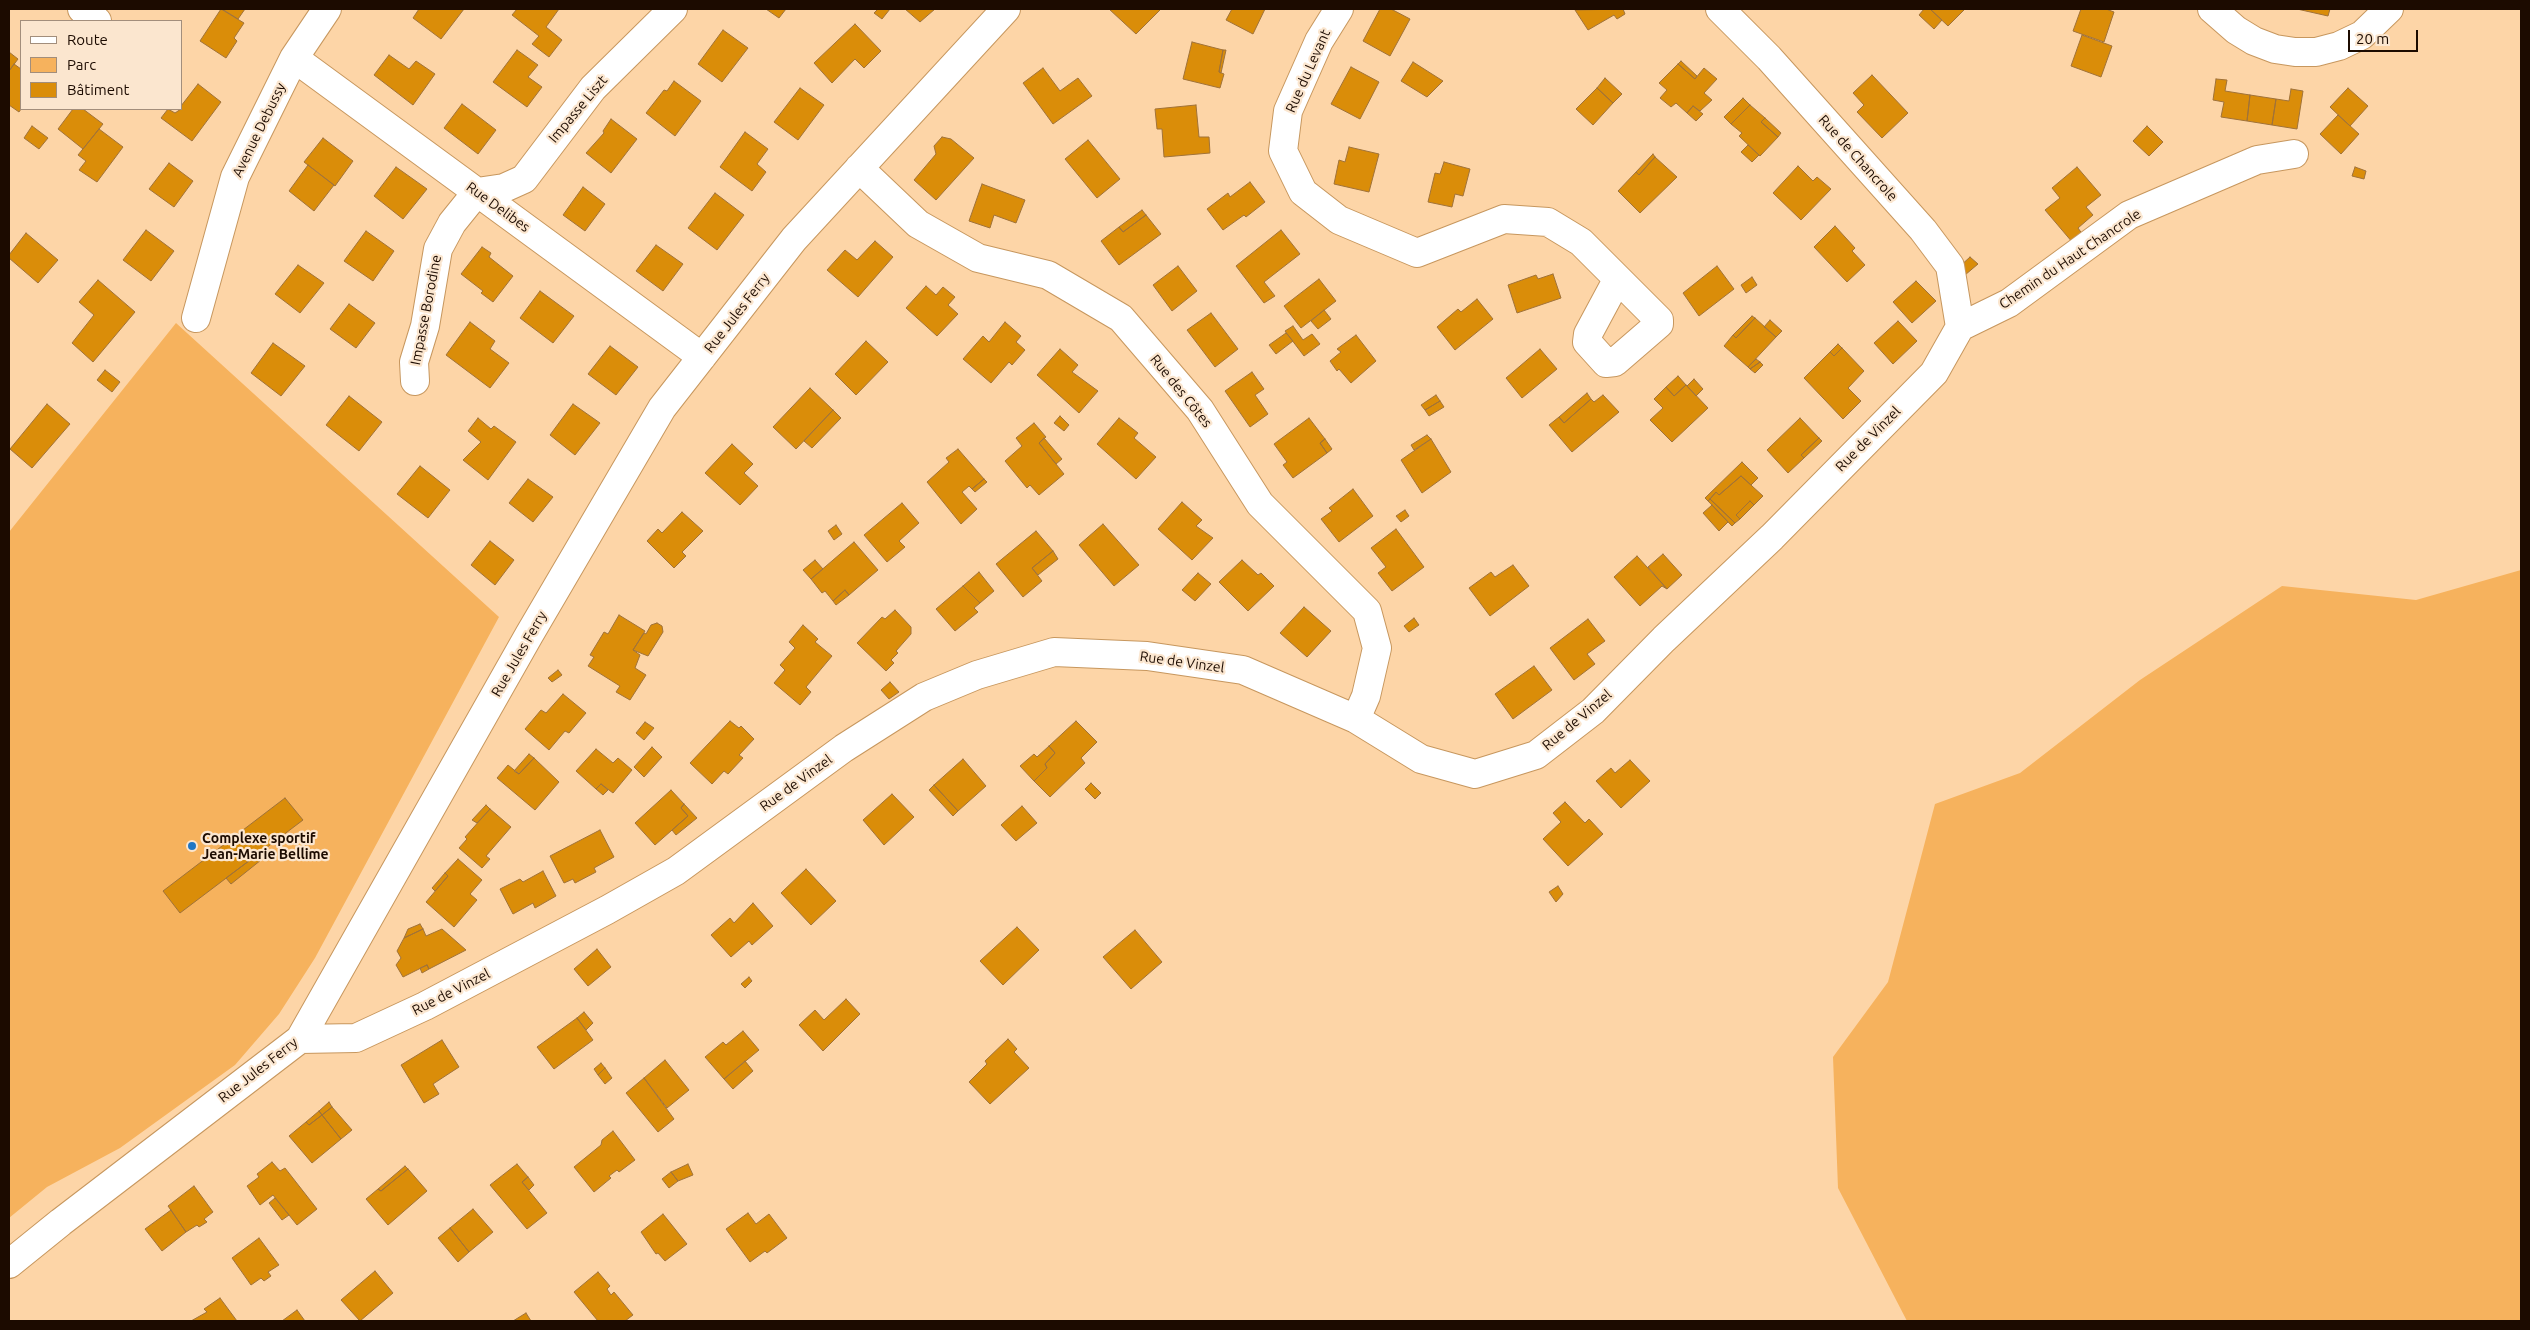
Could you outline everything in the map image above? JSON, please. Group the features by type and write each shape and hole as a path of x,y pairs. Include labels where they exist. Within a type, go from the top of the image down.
{"street":[{"path":"82,9 96,20"},
{"name":"Avenue Debussy","path":"196,318 235,177 294,58 327,9"},
{"name":"Impasse Liszt","path":"477,192 504,188 524,178 593,88 674,9"},
{"name":"Rue Jules Ferry","path":"9,1264 300,1038 529,635 662,408 794,240 1006,9"},
{"name":"Rue du Levant","path":"1339,9 1319,41 1288,111 1283,151 1303,192 1339,220 1417,253 1504,219 1548,222 1581,242 1617,280"},
{"name":"Rue de Chancrole","path":"1720,9 1769,58 1923,230 1950,266 1960,327"},
{"path":"2212,9 2236,30 2254,41 2275,49 2316,52 2339,46 2362,35 2390,9"},
{"name":"Rue Delibes","path":"294,58 702,357"},
{"name":"Chemin du Haut Chancrole","path":"1960,327 2009,303 2129,215 2257,160 2294,154"},
{"name":"Rue des Côtes","path":"859,168 918,224 978,258 1048,275 1121,318 1200,410 1260,504 1367,611 1376,648 1366,696 1356,719"},
{"name":"Impasse Borodine","path":"415,381 414,362 425,326 438,249 452,223 477,192"},
{"name":"Rue de Vinzel","path":"300,1038 356,1038 425,1006 608,910 676,871 868,733 924,697 977,675 1054,652 1147,656 1243,670 1356,719 1421,759 1475,774 1536,755 1593,711 1664,639 1772,537 1934,373 1960,327"}],"green space":[{"name":"Complexe sportif Jean-Marie Bellime","path":"176,323 499,617 315,958 279,1014 235,1065 120,1148 47,1187 9,1218 9,532"},
{"path":"2521,570 2521,1321 1907,1321 1838,1188 1833,1057 1888,982 1935,804 2020,773 2140,680 2282,586 2416,600"}],"building":[{"path":"221,9 244,23 234,38 237,41 226,58 200,41"},
{"path":"222,9 245,9 238,19"},
{"path":"419,9 464,9 441,39 413,18"},
{"path":"517,9 559,9 546,27 562,40 549,57 532,44 539,36 512,15"},
{"path":"766,9 786,9 779,18"},
{"path":"878,9 890,9 882,19 874,13"},
{"path":"905,9 935,9 920,22"},
{"path":"1109,9 1161,9 1136,34"},
{"path":"1232,9 1265,9 1253,34 1226,20"},
{"path":"1380,9 1391,9 1410,19 1390,56 1363,41"},
{"path":"1623,9 1625,14 1617,19 1614,15 1588,30 1575,10"},
{"path":"1924,9 1930,9 1942,20 1934,29 1919,15"},
{"path":"1930,9 1965,9 1948,26"},
{"path":"2081,9 2106,9 2114,12 2104,42 2073,31"},
{"path":"2297,9 2330,9 2328,16"},
{"path":"855,24 881,51 864,68 855,59 832,83 814,63"},
{"path":"723,30 748,48 722,82 698,64"},
{"path":"2082,35 2112,46 2101,77 2071,66"},
{"path":"1192,42 1223,50 1219,72 1224,74 1220,88 1183,79"},
{"path":"517,50 538,65 528,77 542,87 527,107 493,82"},
{"path":"1223,50 1226,50 1221,73 1219,72"},
{"path":"9,52 18,59 9,71"},
{"path":"389,55 409,69 416,61 435,74 413,105 374,75"},
{"path":"1681,61 1697,76 1695,79 1678,64"},
{"path":"1413,62 1443,81 1427,97 1401,81"},
{"path":"14,64 20,68 19,112 9,105 9,71"},
{"path":"1678,64 1695,79 1704,68 1717,79 1704,93 1712,100 1700,111 1693,106 1687,113 1676,103 1671,107 1660,98 1667,90 1659,83"},
{"path":"1351,67 1379,82 1360,119 1331,104"},
{"path":"1043,68 1060,91 1078,78 1092,96 1053,124 1023,83"},
{"path":"1872,75 1908,113 1882,138 1857,112 1864,105 1853,93"},
{"path":"1605,78 1622,94 1613,103 1597,88"},
{"path":"2216,79 2227,80 2225,91 2250,95 2247,121 2221,117 2224,102 2213,100"},
{"path":"674,81 701,101 675,136 646,113 664,90 667,91"},
{"path":"198,84 221,102 192,141 161,118 167,110 175,113 182,110 182,105"},
{"path":"800,88 824,105 798,140 774,122"},
{"path":"1597,88 1613,103 1593,125 1576,109"},
{"path":"2348,88 2368,106 2350,126 2330,107"},
{"path":"2291,89 2303,91 2297,129 2272,125 2276,99 2289,101"},
{"path":"2250,95 2276,99 2272,125 2247,121"},
{"path":"1743,98 1750,105 1731,124 1724,117"},
{"path":"462,104 496,130 478,154 444,128"},
{"path":"1196,105 1199,137 1209,137 1210,153 1164,157 1162,129 1157,129 1155,109"},
{"path":"1750,105 1765,118 1761,122 1778,137 1760,156 1739,136 1742,133 1731,124"},
{"path":"1693,106 1703,114 1696,121 1687,113"},
{"path":"72,110 84,110 103,124 83,149 58,129"},
{"path":"2338,115 2359,134 2341,154 2320,134"},
{"path":"1765,118 1781,133 1778,137 1761,122"},
{"path":"611,119 637,139 611,173 586,153 604,133 603,131"},
{"path":"32,126 48,138 39,149 24,138"},
{"path":"2147,126 2163,142 2149,156 2133,141"},
{"path":"99,129 123,147 97,182 79,170 86,161 78,155"},
{"path":"745,132 768,149 757,164 766,172 752,191 720,167"},
{"path":"942,137 951,139 974,158 936,200 914,180 936,154 934,146"},
{"path":"323,138 353,161 335,186 304,162"},
{"path":"1088,140 1120,179 1097,198 1065,159"},
{"path":"1748,145 1759,155 1752,162 1741,152"},
{"path":"1349,147 1379,154 1369,192 1334,184 1339,160 1345,162"},
{"path":"1653,154 1655,157 1639,175 1636,172"},
{"path":"1655,157 1677,177 1640,213 1618,191 1636,172 1639,175"},
{"path":"1444,162 1470,169 1463,196 1455,194 1452,207 1428,202 1435,173 1440,174"},
{"path":"169,163 193,181 174,207 149,189"},
{"path":"308,165 334,185 314,211 289,191"},
{"path":"1798,166 1813,181 1817,177 1831,189 1801,220 1773,193"},
{"path":"396,167 427,189 403,219 374,196"},
{"path":"2077,167 2101,195 2086,207 2093,215 2078,228 2083,235 2073,243 2045,210 2060,198 2052,188"},
{"path":"2355,167 2366,171 2364,179 2352,176"},
{"path":"1250,182 1265,202 1246,217 1244,215 1223,230 1207,209 1228,193 1230,197"},
{"path":"982,184 1025,200 1016,223 994,215 990,228 969,221"},
{"path":"583,187 605,204 585,231 563,215"},
{"path":"715,193 744,215 717,250 688,228"},
{"path":"1142,210 1146,215 1123,232 1119,227"},
{"path":"1146,215 1161,234 1119,265 1101,241 1119,227 1123,232"},
{"path":"1835,226 1855,248 1852,251 1865,265 1847,282 1814,247"},
{"path":"146,230 174,251 151,281 123,260"},
{"path":"1281,230 1300,254 1264,282 1275,296 1264,303 1236,266"},
{"path":"366,231 394,251 373,281 344,261"},
{"path":"26,233 58,260 38,283 9,258 9,255"},
{"path":"875,241 893,257 858,297 827,270 845,250 857,260"},
{"path":"656,245 683,264 663,291 636,271"},
{"path":"482,247 491,253 489,257 513,276 493,302 481,293 483,291 461,274"},
{"path":"1970,257 1978,264 1965,275 1958,268"},
{"path":"298,265 324,283 300,313 275,294"},
{"path":"1178,266 1197,291 1172,311 1153,285"},
{"path":"1717,266 1734,289 1699,316 1683,293"},
{"path":"1553,274 1561,298 1517,313 1508,285 1536,275 1538,279"},
{"path":"1752,277 1757,285 1746,293 1741,285"},
{"path":"1319,279 1336,301 1301,328 1284,306"},
{"path":"98,280 135,312 93,362 72,343 94,315 79,302"},
{"path":"1916,281 1936,301 1912,323 1893,302"},
{"path":"926,286 936,295 943,287 955,297 948,305 958,314 937,336 906,308"},
{"path":"540,291 574,316 553,343 520,318"},
{"path":"1477,299 1493,319 1455,350 1437,327 1458,309 1461,312"},
{"path":"349,304 375,323 356,348 330,329"},
{"path":"1324,310 1331,319 1318,329 1311,321"},
{"path":"1211,313 1238,349 1215,367 1187,330"},
{"path":"1752,316 1755,318 1736,338 1733,335"},
{"path":"1755,318 1776,337 1748,367 1724,346 1733,335 1736,338"},
{"path":"1770,320 1782,331 1776,337 1764,327"},
{"path":"1898,321 1917,341 1893,364 1874,343"},
{"path":"470,322 495,341 490,349 509,363 490,388 446,355"},
{"path":"1005,322 1021,336 1016,342 1025,350 1012,365 1009,362 991,383 963,359 983,336 989,342"},
{"path":"1293,326 1303,340 1312,334 1320,344 1304,356 1285,331"},
{"path":"1286,333 1293,341 1276,354 1269,345"},
{"path":"1356,335 1376,361 1351,383 1339,369 1337,371 1330,361 1341,352 1337,349"},
{"path":"866,341 888,362 856,395 835,374"},
{"path":"273,343 305,366 281,396 251,373"},
{"path":"1838,344 1842,348 1834,356 1830,352"},
{"path":"610,346 638,367 616,395 588,374"},
{"path":"1842,348 1864,371 1848,388 1861,401 1843,419 1804,378 1830,352 1834,356"},
{"path":"1060,349 1078,365 1072,372 1098,391 1079,413 1037,375"},
{"path":"1540,349 1557,369 1522,398 1506,378"},
{"path":"1756,359 1760,362 1750,369 1748,367"},
{"path":"1760,362 1763,365 1755,373 1750,369"},
{"path":"105,370 120,382 112,392 97,380"},
{"path":"1252,372 1264,389 1255,395 1268,414 1250,427 1225,391"},
{"path":"1678,376 1686,385 1674,396 1666,387"},
{"path":"1694,379 1703,389 1696,396 1687,386"},
{"path":"1686,385 1708,408 1672,442 1650,420 1663,408 1654,399 1666,387 1674,396"},
{"path":"810,388 833,410 796,449 773,427"},
{"path":"1587,393 1591,399 1564,423 1559,417"},
{"path":"1436,395 1440,401 1425,410 1421,405"},
{"path":"1603,395 1619,412 1572,452 1549,425 1559,417 1564,423 1591,399 1594,402"},
{"path":"349,396 382,422 359,451 326,425"},
{"path":"1440,401 1444,407 1429,416 1425,410"},
{"path":"47,404 70,424 32,468 10,449"},
{"path":"573,404 600,423 575,455 550,435"},
{"path":"833,410 841,418 812,448 804,441"},
{"path":"1060,416 1069,425 1064,431 1054,423"},
{"path":"478,418 491,429 494,426 516,442 488,480 463,460 481,442 468,431"},
{"path":"1119,418 1138,433 1134,438 1156,457 1136,479 1097,444"},
{"path":"1309,418 1325,439 1320,443 1327,453 1293,478 1283,465 1287,462 1274,444"},
{"path":"1800,418 1819,438 1801,455 1804,458 1788,473 1767,450"},
{"path":"1034,423 1046,437 1039,443 1064,474 1039,495 1030,485 1027,488 1005,461 1022,446 1016,438"},
{"path":"1427,435 1431,439 1414,450 1411,445"},
{"path":"1044,438 1062,459 1056,464 1039,443"},
{"path":"1819,438 1822,441 1804,458 1801,455"},
{"path":"1325,439 1332,449 1327,453 1320,443"},
{"path":"1431,439 1451,472 1422,493 1401,460"},
{"path":"732,444 753,464 744,473 758,486 740,505 705,473"},
{"path":"958,449 984,479 972,489 969,486 962,492 977,509 961,524 927,482 949,462 946,458"},
{"path":"1742,462 1758,478 1751,485 1741,476 1719,495 1716,492 1708,501 1705,498"},
{"path":"420,466 450,490 428,518 397,494"},
{"path":"1741,476 1763,496 1754,505 1750,501 1736,515 1740,519 1735,523 1710,499 1716,492 1719,495"},
{"path":"528,479 553,497 533,522 509,503"},
{"path":"984,479 987,482 975,492 972,489"},
{"path":"1353,489 1373,516 1339,542 1321,519 1332,511 1329,508"},
{"path":"1710,499 1735,523 1732,526 1708,501"},
{"path":"1750,501 1754,505 1740,519 1736,515"},
{"path":"1182,502 1202,520 1196,526 1213,538 1192,560 1158,529"},
{"path":"902,503 919,523 899,541 905,547 887,562 864,535"},
{"path":"1712,505 1728,522 1719,531 1703,513"},
{"path":"1405,510 1409,516 1401,522 1396,516"},
{"path":"682,512 703,531 682,552 686,556 674,568 647,541 658,529 662,533"},
{"path":"1103,524 1139,565 1114,586 1079,545"},
{"path":"836,525 842,534 834,540 828,531"},
{"path":"1396,529 1424,567 1392,591 1378,573 1386,567 1371,548"},
{"path":"1036,531 1053,551 1032,568 1042,581 1023,597 996,564"},
{"path":"490,541 514,560 495,585 471,565"},
{"path":"854,542 878,570 849,595 845,590 833,601 825,591 822,593 811,579"},
{"path":"1053,551 1058,559 1038,575 1032,568"},
{"path":"1663,554 1682,575 1667,589 1648,567"},
{"path":"1637,556 1667,589 1662,586 1640,606 1614,577"},
{"path":"815,560 823,569 811,579 803,570"},
{"path":"1242,560 1258,575 1261,573 1274,586 1248,611 1219,582"},
{"path":"1513,565 1529,586 1490,616 1469,588 1491,572 1495,577"},
{"path":"979,572 994,591 980,603 963,586"},
{"path":"1198,573 1211,584 1195,601 1182,590"},
{"path":"963,586 980,603 974,608 978,612 955,631 936,609"},
{"path":"845,590 849,595 836,605 833,601"},
{"path":"1304,607 1331,631 1307,657 1280,633"},
{"path":"895,610 911,627 911,634 896,651 898,653 891,660 894,663 886,671 857,643 882,617 885,619"},
{"path":"619,615 645,631 633,650 640,655 635,668 646,675 630,700 616,692 620,686 588,666 594,657 590,655 604,632 608,634"},
{"path":"1414,618 1419,625 1409,632 1404,626"},
{"path":"1588,619 1605,641 1587,654 1595,664 1574,680 1550,648"},
{"path":"657,623 662,626 663,632 648,656 633,650 651,625"},
{"path":"803,625 818,639 815,642 832,656 806,687 811,692 800,705 774,683 785,670 780,665 795,648 789,642"},
{"path":"1534,666 1552,690 1513,719 1495,694"},
{"path":"558,670 562,675 552,682 548,678"},
{"path":"890,682 899,692 889,699 881,690"},
{"path":"563,694 586,713 569,733 565,731 549,750 525,729 541,710 546,713"},
{"path":"730,721 739,728 741,726 754,739 739,755 743,758 728,774 724,771 712,784 690,763"},
{"path":"1076,721 1097,742 1081,758 1085,763 1050,797 1034,781 1047,768 1045,764 1055,753 1049,746"},
{"path":"645,722 654,728 644,740 636,733"},
{"path":"1049,746 1055,753 1045,764 1047,768 1034,781 1020,766 1034,754 1037,757"},
{"path":"652,747 662,757 644,777 634,767"},
{"path":"596,749 613,763 618,758 632,770 613,793 601,784 596,789 576,771"},
{"path":"529,754 534,758 519,774 514,771"},
{"path":"534,758 559,782 535,810 497,778 508,765 519,774"},
{"path":"963,759 986,786 958,811 934,785"},
{"path":"1630,760 1650,781 1621,808 1596,781 1611,768 1615,773"},
{"path":"1091,783 1101,793 1095,799 1085,789"},
{"path":"601,784 608,790 603,795 596,789"},
{"path":"934,785 958,811 953,816 929,790"},
{"path":"671,790 684,804 681,808 688,816 655,845 635,823"},
{"path":"892,794 914,817 884,845 863,820"},
{"path":"285,798 303,820 180,913 163,891"},
{"path":"1565,802 1585,823 1589,819 1603,834 1568,866 1543,839 1561,822 1553,813"},
{"path":"684,804 697,818 676,835 672,830 688,816 681,808"},
{"path":"486,805 490,809 477,823 472,820"},
{"path":"1022,806 1037,823 1016,841 1001,825"},
{"path":"490,809 511,827 486,856 490,859 482,868 459,848 467,839 465,837"},
{"path":"600,830 614,857 594,868 596,872 575,883 573,879 564,883 550,856"},
{"path":"257,855 261,860 231,884 226,878"},
{"path":"458,859 482,880 470,894 477,900 454,927 426,902 448,876 445,873"},
{"path":"806,869 836,901 811,925 781,893"},
{"path":"543,871 556,896 535,908 533,903 513,914 500,889 520,879 523,882"},
{"path":"445,873 448,876 435,891 432,888"},
{"path":"1558,886 1563,894 1556,902 1549,892"},
{"path":"753,903 773,926 752,945 749,941 731,957 711,935 730,918 734,923"},
{"path":"420,924 423,929 404,938 408,929"},
{"path":"1017,927 1039,950 1003,985 980,961"},
{"path":"423,929 426,936 442,929 466,950 429,969 427,965 403,977 396,965 401,958 397,951 404,938"},
{"path":"1135,930 1162,962 1131,989 1103,957"},
{"path":"597,949 611,967 588,986 574,969"},
{"path":"427,965 429,969 422,973 420,968"},
{"path":"749,977 752,981 745,988 741,984"},
{"path":"846,999 860,1014 823,1051 799,1025 815,1010 824,1020"},
{"path":"584,1012 593,1023 586,1030 577,1018"},
{"path":"577,1018 593,1040 554,1069 537,1047"},
{"path":"743,1031 759,1050 724,1079 705,1057 723,1042 726,1045"},
{"path":"1008,1039 1017,1049 1014,1052 1029,1068 990,1104 969,1082 987,1064 985,1061"},
{"path":"442,1040 459,1067 433,1084 439,1094 424,1103 401,1065"},
{"path":"665,1060 689,1090 667,1108 644,1078"},
{"path":"745,1061 753,1071 733,1089 724,1079"},
{"path":"601,1063 605,1068 598,1075 594,1069"},
{"path":"605,1068 612,1078 605,1084 598,1075"},
{"path":"644,1078 674,1119 658,1132 626,1093"},
{"path":"329,1102 332,1107 322,1115 319,1111"},
{"path":"332,1107 352,1130 341,1139 322,1115"},
{"path":"319,1111 322,1115 309,1125 306,1122"},
{"path":"322,1115 341,1139 312,1163 289,1136 306,1122 309,1125"},
{"path":"613,1131 635,1160 619,1172 617,1170 609,1176 611,1178 594,1192 574,1167 601,1145 602,1140"},
{"path":"272,1162 280,1171 285,1168 317,1209 297,1225 273,1195 260,1205 247,1186 259,1177 257,1174"},
{"path":"517,1164 528,1177 522,1182 547,1213 527,1229 490,1185"},
{"path":"688,1164 693,1175 678,1181 671,1172"},
{"path":"405,1166 408,1169 381,1191 378,1189"},
{"path":"408,1169 427,1191 388,1225 366,1199 378,1189 381,1191"},
{"path":"671,1172 678,1181 669,1188 662,1179"},
{"path":"528,1177 534,1185 529,1190 522,1182"},
{"path":"194,1186 213,1212 204,1219 207,1222 199,1227 197,1225 186,1232 168,1206"},
{"path":"275,1198 289,1215 282,1220 269,1203"},
{"path":"473,1209 493,1232 469,1252 450,1228"},
{"path":"171,1210 186,1232 162,1251 145,1229"},
{"path":"748,1213 756,1224 769,1214 787,1238 767,1253 765,1251 750,1262 726,1229"},
{"path":"663,1214 687,1244 665,1261 658,1253 656,1254 641,1232"},
{"path":"450,1228 469,1252 458,1262 438,1238"},
{"path":"259,1238 279,1265 268,1272 271,1276 264,1281 261,1278 251,1285 232,1258"},
{"path":"375,1271 393,1293 360,1321 341,1300"},
{"path":"598,1272 610,1286 607,1289 611,1295 614,1292 633,1315 625,1321 598,1321 574,1292"},
{"path":"220,1298 237,1321 191,1321 207,1312 204,1309"},
{"path":"297,1310 305,1321 282,1321"},
{"path":"526,1313 531,1321 513,1321"}],"place":[{"name":"Complexe sportif Jean-Marie Bellime","path":"192,846"}]}
